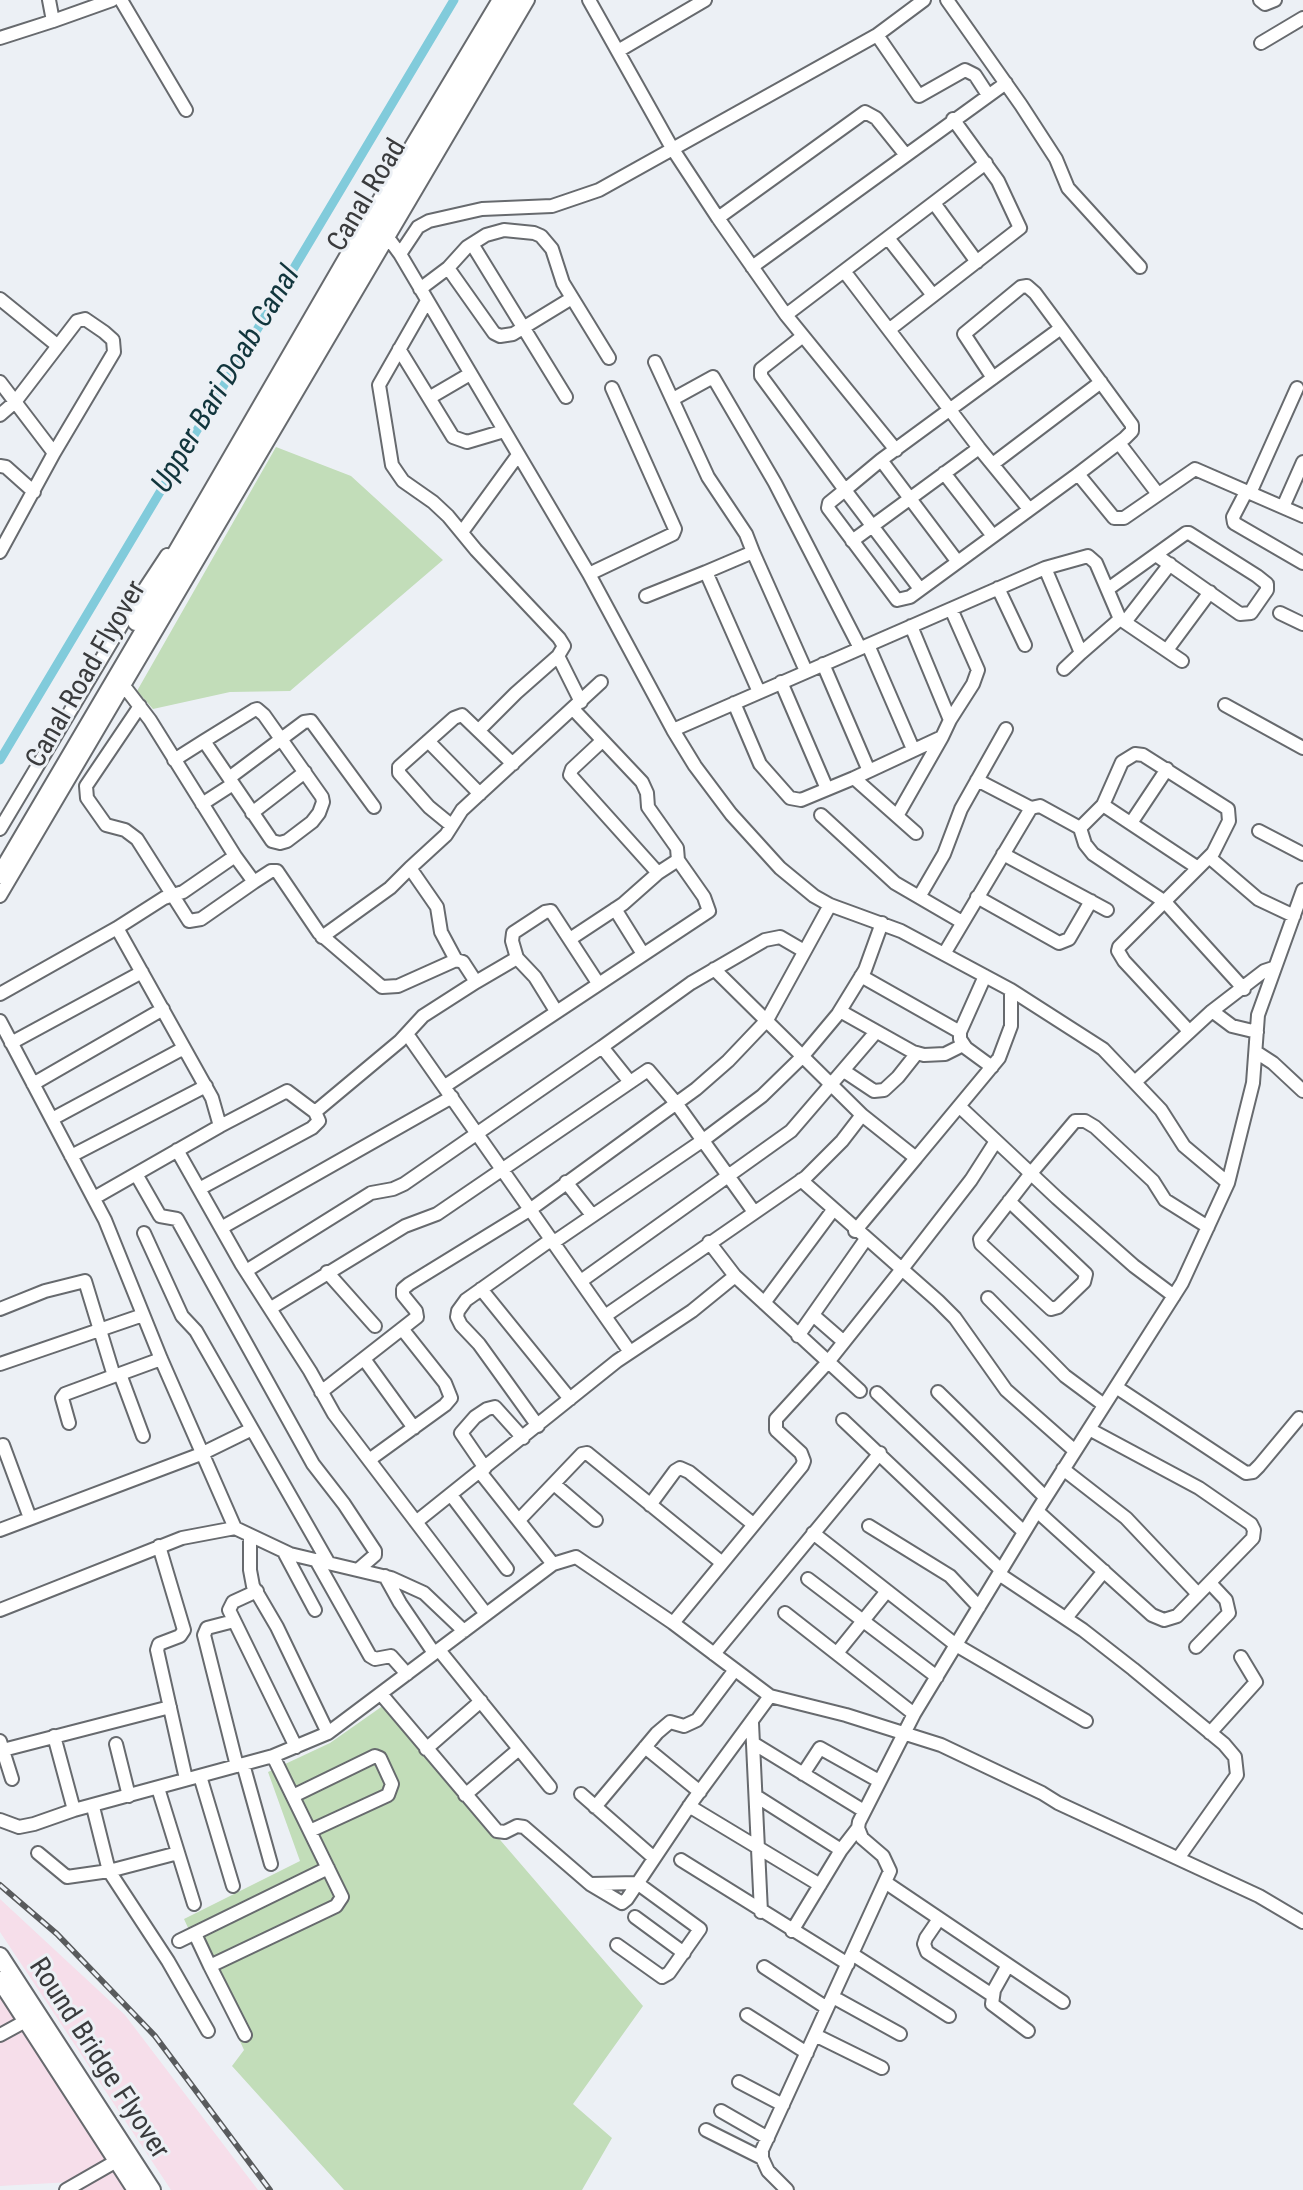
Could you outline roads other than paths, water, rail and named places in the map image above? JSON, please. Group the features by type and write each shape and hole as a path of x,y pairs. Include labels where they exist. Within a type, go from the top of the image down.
{"main road":[{"name":"Canal Road","path":"379,230 501,0"},
{"name":"Canal Road","path":"190,540 515,0"},
{"name":"Canal Road Flyover","path":"0,875 113,683 190,540"},
{"name":"Canal Road Flyover","path":"0,855 113,683"},
{"name":"Round Bridge Flyover","path":"0,1956 152,2190"},
{"name":"Round Bridge Flyover","path":"0,1980 136,2190"}],"street":[{"path":"49,0 53,21"},
{"path":"0,38 95,3 112,0"},
{"path":"121,0 186,110"},
{"path":"0,896 113,683 189,576 379,230 528,0"},
{"path":"589,0 672,148 718,218 786,315 896,450"},
{"path":"618,51 705,0"},
{"path":"400,254 418,227 429,221 482,209 552,206 581,198 621,179 877,35 924,0"},
{"path":"947,0 1056,159 1068,188 1140,267"},
{"path":"1260,0 1265,4 1275,0"},
{"path":"1261,43 1303,18"},
{"path":"877,35 919,96 965,70 975,75 988,95"},
{"path":"752,267 1006,83"},
{"path":"718,218 865,112 876,118 905,154"},
{"path":"890,329 1020,228 986,163 953,119"},
{"path":"786,315 986,163"},
{"path":"934,203 977,262"},
{"path":"379,230 400,254 589,574 673,730 731,814 797,885 830,905 901,931 944,954 1011,990 1103,1049 1161,1110 1184,1146 1228,1183"},
{"path":"420,289 486,235 504,230 521,230 541,236 552,249 572,298 609,358"},
{"path":"888,238 932,294"},
{"path":"472,244 566,397"},
{"path":"448,268 496,335 511,335 572,298"},
{"path":"844,271 1029,509"},
{"path":"993,378 964,334 1021,287 1027,286 1035,293 1061,328 1101,382 1132,425 1132,431 905,600 897,600 828,508 829,503 881,460 896,450 1061,328"},
{"path":"0,299 58,346"},
{"path":"427,301 379,388 392,465 403,481 433,502 462,532 563,642 564,648 479,730"},
{"path":"0,415 15,402 81,318 113,340 115,348 106,367 0,552"},
{"path":"803,336 761,369 761,376 920,589"},
{"path":"399,349 453,437 467,442 504,431"},
{"path":"655,362 708,477 746,534 806,671"},
{"path":"706,364 864,647 913,749"},
{"path":"429,398 470,374"},
{"path":"673,399 713,377"},
{"path":"0,382 54,453"},
{"path":"994,463 1101,382"},
{"path":"589,574 673,534 675,529 612,388"},
{"path":"1297,388 1233,517 1234,523 1303,563"},
{"path":"1119,443 1158,494"},
{"path":"852,541 979,448"},
{"path":"462,532 518,455"},
{"path":"881,460 957,561"},
{"path":"1283,507 1303,462"},
{"path":"0,466 6,467 34,492"},
{"path":"1078,474 1114,518 1124,518 1195,469 1303,516"},
{"path":"944,473 993,536"},
{"path":"1108,589 1186,533 1193,534 1257,576 1268,587 1248,614 1240,614 1156,555"},
{"path":"189,576 190,540"},
{"path":"0,829 130,611 168,554 190,540"},
{"path":"646,596 753,552"},
{"path":"673,730 1045,568 1090,557 1096,563 1122,621 1182,661"},
{"path":"1064,669 1122,621 1170,564"},
{"path":"1045,568 1081,653"},
{"path":"706,572 759,692"},
{"path":"998,588 1025,645"},
{"path":"1167,650 1210,592"},
{"path":"897,816 973,684 978,670 951,609"},
{"path":"1280,613 1303,624"},
{"path":"911,626 950,720"},
{"path":"221,1228 449,1092 556,1011 709,911 704,897 678,860 677,848 648,807 642,782 602,741 577,705 558,656"},
{"path":"823,664 869,771"},
{"path":"322,937 390,888 446,835 462,810 601,682"},
{"path":"781,682 827,789"},
{"path":"113,683 140,706 254,882"},
{"path":"734,703 760,764 790,798 801,800 942,737"},
{"path":"1225,705 1303,748"},
{"path":"140,706 86,786 85,795 106,825 125,830 137,839 189,921 195,921 221,907 271,871 277,871 322,937 385,988 398,986 456,960 463,962 476,982"},
{"path":"174,760 204,741 257,709 305,772 323,802 319,813 300,832 277,843 272,841 204,741"},
{"path":"451,825 429,807 399,773 399,767 458,716 466,717 513,764"},
{"path":"202,804 307,720 315,723 374,807"},
{"path":"919,897 944,854 961,809 1006,729"},
{"path":"428,741 480,794"},
{"path":"602,741 572,769 570,775 658,873"},
{"path":"1080,828 1103,805 1126,758 1140,753 1228,809 1229,821 1218,847 1120,944 1118,951 1189,1031"},
{"path":"1131,823 1167,769"},
{"path":"252,813 305,772"},
{"path":"854,778 916,833"},
{"path":"977,780 1031,808 1040,806 1080,828 1085,844 1093,854 1165,902 1244,989"},
{"path":"1103,805 1198,868"},
{"path":"944,954 1031,808"},
{"path":"821,815 877,868 962,922"},
{"path":"1259,831 1303,854"},
{"path":"1003,854 1107,910"},
{"path":"0,994 183,892 235,856"},
{"path":"1209,857 1258,899 1294,916"},
{"path":"570,939 678,860"},
{"path":"410,868 437,907 442,937 456,960"},
{"path":"792,1931 841,1850 858,1828 914,1714 1045,1497 1174,1296 1208,1227 1228,1183 1253,1083 1258,1015 1303,890"},
{"path":"977,897 1059,943 1069,939 1091,901"},
{"path":"321,1392 417,1317 403,1295 403,1289 531,1209 728,1061 767,1020 830,905"},
{"path":"615,909 643,954"},
{"path":"556,1011 535,977 517,958 513,933 551,911 598,983"},
{"path":"538,1426 479,1344 458,1321 462,1304 702,1141 762,1096 802,1057 840,1011 861,976 882,923"},
{"path":"117,928 206,1086 220,1126"},
{"path":"246,1271 371,1193 404,1184 714,969 773,937 784,939 804,951"},
{"path":"315,1112 407,1034 423,1016 517,958"},
{"path":"1135,1082 1212,1011 1264,971 1273,968"},
{"path":"714,969 832,1087 916,1158"},
{"path":"11,1043 142,972"},
{"path":"861,976 962,1039 992,1067"},
{"path":"840,1011 917,1053 945,1054 962,1039 985,976"},
{"path":"798,1336 860,1235 916,1158 992,1067 1007,1041 1011,1026 1011,990"},
{"path":"33,1084 163,1009"},
{"path":"1212,1011 1232,1026 1257,1032"},
{"path":"0,1021 94,1198 235,1528"},
{"path":"581,1281 791,1131 832,1087 876,1032"},
{"path":"407,1034 630,1352"},
{"path":"602,1047 630,1082"},
{"path":"52,1119 184,1048"},
{"path":"1256,1052 1303,1091"},
{"path":"844,1071 874,1091 884,1090 917,1053"},
{"path":"271,1308 405,1226 437,1214 650,1071 754,1212"},
{"path":"71,1156 206,1086"},
{"path":"94,1198 287,1091 315,1112 319,1121 312,1128 199,1189"},
{"path":"960,1107 1134,1266 1174,1296"},
{"path":"605,1316 801,1180 834,1149 862,1115"},
{"path":"1009,1201 1086,1274 1084,1282 1058,1307 1051,1309 981,1244 981,1236 1009,1201 1031,1174 1071,1124 1085,1121 1153,1181 1165,1200 1208,1227"},
{"path":"673,1623 799,1471 804,1461 798,1450 776,1430 776,1419 828,1362 902,1269 971,1180 996,1141"},
{"path":"177,1150 246,1271 321,1392 486,1614"},
{"path":"136,1174 160,1216 177,1219 305,1452 375,1551 375,1555 360,1568"},
{"path":"801,1180 955,1318 1006,1390 1075,1451"},
{"path":"566,1182 592,1215"},
{"path":"764,1303 833,1210"},
{"path":"144,1233 182,1316 196,1331 322,1561 370,1656 375,1659 391,1656 407,1674"},
{"path":"709,1242 735,1276 860,1391"},
{"path":"327,1272 375,1326"},
{"path":"416,1522 630,1352 692,1311 735,1276"},
{"path":"0,1309 84,1280 117,1375 143,1436"},
{"path":"481,1289 570,1399"},
{"path":"988,1298 1065,1376 1104,1405"},
{"path":"0,1364 143,1315"},
{"path":"813,1315 844,1342"},
{"path":"369,1460 445,1405 451,1394 403,1330"},
{"path":"69,1423 62,1398 65,1394 161,1359"},
{"path":"364,1359 414,1428"},
{"path":"1116,1387 1246,1473 1259,1466 1299,1418"},
{"path":"938,1392 1045,1497"},
{"path":"877,1393 1024,1532"},
{"path":"523,1438 495,1407 475,1417 461,1433 483,1470 553,1564"},
{"path":"843,1420 1000,1572 1133,1669 1235,1757 1237,1775 1179,1857"},
{"path":"1037,1511 1152,1615 1164,1620 1177,1616 1253,1538 1251,1524 1171,1471 1089,1429"},
{"path":"0,1530 201,1454 250,1430"},
{"path":"1,1442 30,1518"},
{"path":"519,1520 582,1454 587,1453 721,1562"},
{"path":"714,1654 880,1453"},
{"path":"650,1505 680,1468 753,1524"},
{"path":"1063,1469 1126,1518 1198,1594"},
{"path":"554,1484 596,1520"},
{"path":"451,1495 507,1569"},
{"path":"869,1526 950,1576 979,1607"},
{"path":"1,1606 159,1546 203,1533 235,1528 284,1552 360,1568 424,1593 464,1631"},
{"path":"813,1533 956,1645 1086,1721"},
{"path":"250,1536 250,1579 328,1733"},
{"path":"159,1546 184,1630 183,1634 157,1646 186,1779"},
{"path":"284,1552 315,1610"},
{"path":"0,1820 19,1827 273,1756 328,1733 553,1564 569,1557 582,1559 770,1696 905,1732 941,1745 1259,1896 1303,1922"},
{"path":"1066,1618 1104,1571"},
{"path":"385,1576 400,1603 437,1652 550,1787"},
{"path":"808,1579 937,1677"},
{"path":"1196,1647 1229,1613 1226,1600 1210,1583"},
{"path":"257,1591 230,1604 234,1621 296,1747"},
{"path":"837,1653 887,1591"},
{"path":"785,1613 914,1714"},
{"path":"234,1621 207,1628 204,1635 271,1864"},
{"path":"1210,1733 1256,1682 1241,1657"},
{"path":"595,1807 668,1723 688,1726 697,1720 734,1671"},
{"path":"381,1694 497,1831 524,1827 590,1884 622,1903 770,1696"},
{"path":"426,1749 481,1701"},
{"path":"12,1779 1,1745 54,1736 170,1707"},
{"path":"752,1723 761,1912"},
{"path":"54,1736 74,1810"},
{"path":"753,1743 864,1811"},
{"path":"116,1744 129,1796"},
{"path":"645,1747 700,1792"},
{"path":"803,1774 820,1748 879,1781"},
{"path":"465,1795 519,1749"},
{"path":"210,1966 340,1903 342,1897 273,1756"},
{"path":"293,1796 371,1757 380,1758 392,1784 388,1795 310,1831"},
{"path":"200,1776 233,1886"},
{"path":"158,1788 194,1904"},
{"path":"581,1794 654,1858"},
{"path":"756,1796 841,1850"},
{"path":"689,1806 820,1885"},
{"path":"93,1807 109,1871 168,1961 208,2031"},
{"path":"783,2189 768,2171 762,2150 890,1871 862,1838 858,1828"},
{"path":"38,1853 67,1877 109,1871 178,1853"},
{"path":"681,1860 792,1931 850,1959 949,2016"},
{"path":"179,1941 328,1868"},
{"path":"885,1882 1063,2002"},
{"path":"590,1884 637,1883 699,1928 699,1933 669,1973 662,1977 617,1945"},
{"path":"635,1917 684,1953"},
{"path":"939,1919 926,1938 924,1944 927,1952 992,1995"},
{"path":"195,1934 245,2035"},
{"path":"0,1944 160,2190"},
{"path":"1008,1965 992,1995 995,2007 1028,2031"},
{"path":"764,1967 900,2034"},
{"path":"0,1990 130,2190"},
{"path":"747,2015 807,2053"},
{"path":"0,2035 22,2023"},
{"path":"815,2035 882,2068"},
{"path":"739,2082 783,2105"},
{"path":"721,2111 768,2138"},
{"path":"706,2130 762,2158"},
{"path":"66,2190 81,2187 113,2163"}],"waterway":[{"name":"Upper Bari Doab Canal","path":"0,760 454,0"}],"railway":[{"path":"0,1885 57,1934 155,2036 270,2190"}]}
